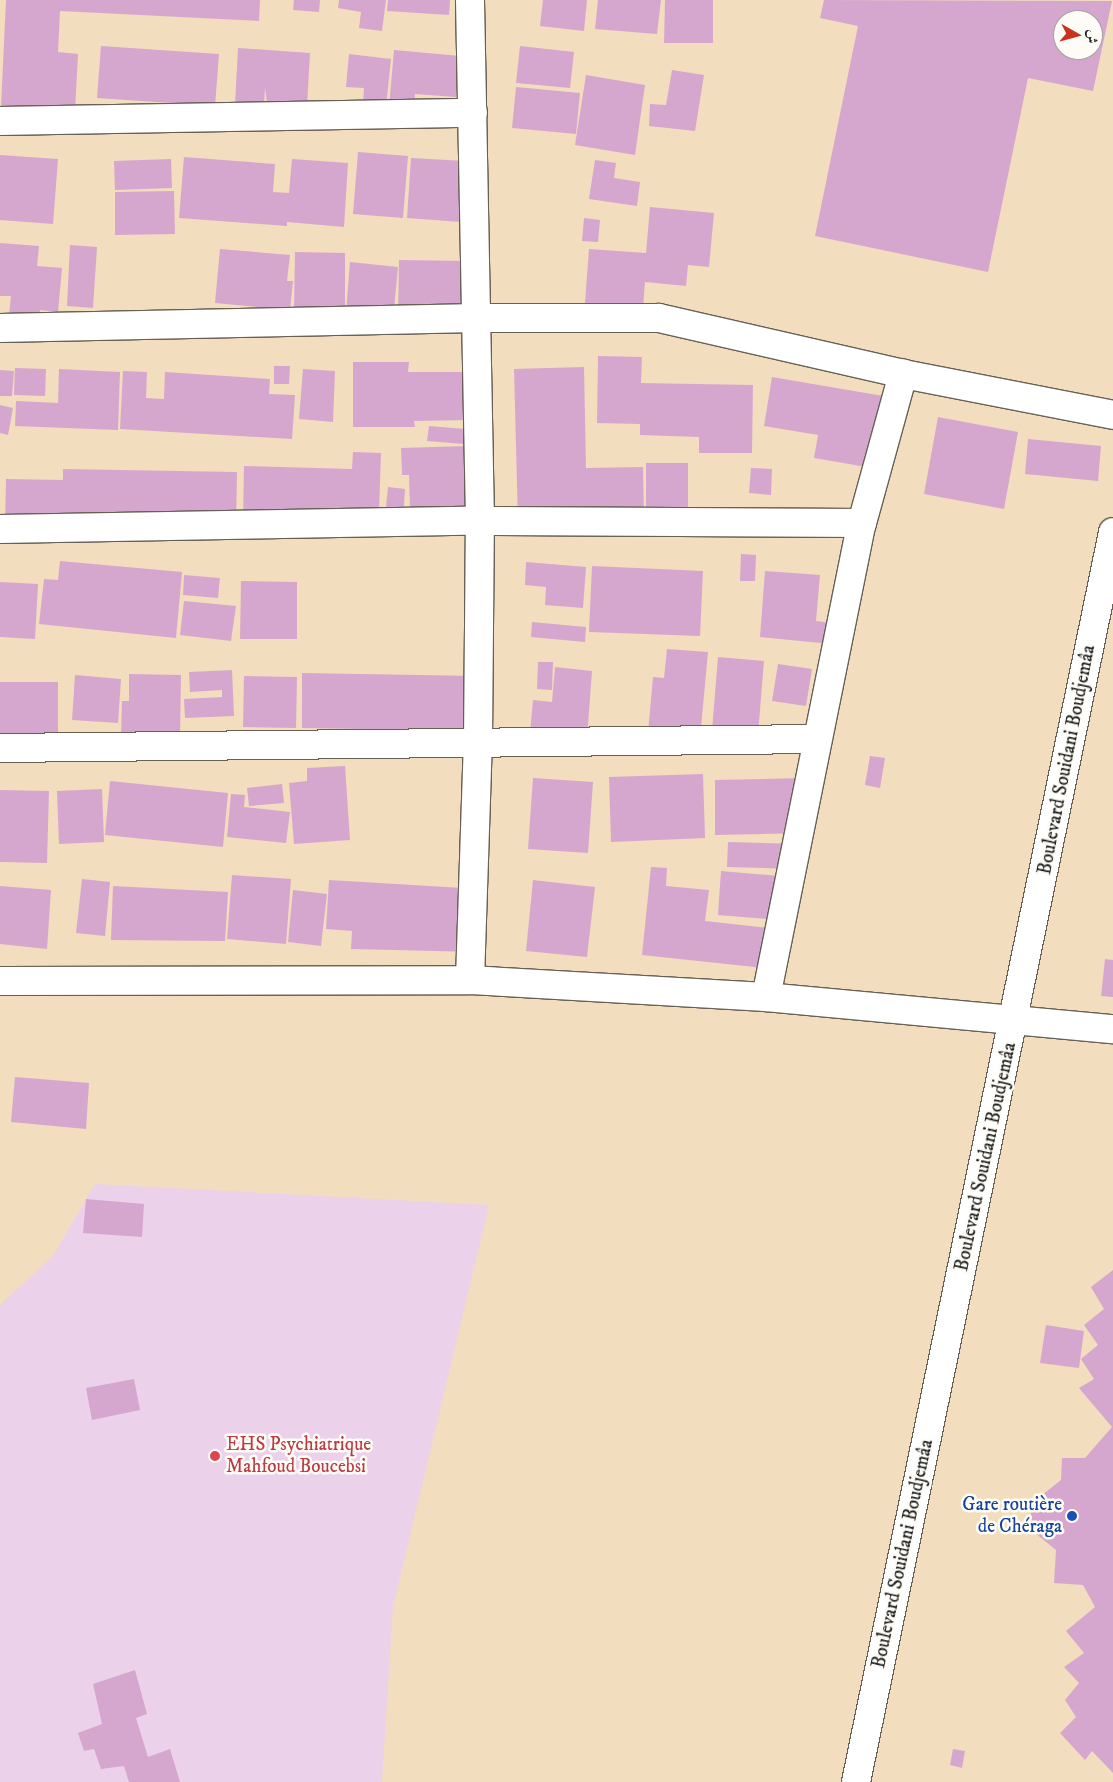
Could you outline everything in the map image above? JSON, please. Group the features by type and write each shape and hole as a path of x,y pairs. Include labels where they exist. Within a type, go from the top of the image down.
{"street":[{"path":"470,0 478,318 480,521 478,741 470,980"},
{"path":"0,121 473,112"},
{"path":"0,328 478,318 659,318 902,374 1113,415"},
{"path":"766,997 816,739 862,523 902,374"},
{"path":"0,529 480,521 862,523"},
{"name":"Boulevard Souidani Boudjemâa","path":"856,1782 1113,532"},
{"path":"0,748 478,741 816,739"},
{"path":"0,981 470,980 766,997 1113,1029"}],"shaded area":[{"name":"EHS Psychiatrique Mahfoud Boucebsi","path":"95,1184 489,1205 393,1607 382,1782 0,1782 0,1305 53,1256"}],"building":[{"path":"6,0 260,0 259,21 60,11 58,52 78,54 75,111 1,107"},
{"path":"294,0 320,0 319,12 293,10"},
{"path":"339,0 386,0 382,31 359,28 361,12 338,8"},
{"path":"388,0 450,0 449,15 387,11"},
{"path":"543,0 587,0 584,31 540,26"},
{"path":"598,0 661,0 657,34 595,29"},
{"path":"665,0 713,0 713,43 664,43"},
{"path":"824,0 1112,1 1103,44 1103,10 1053,10 1053,60 1100,60 1093,91 1028,78 988,272 815,236 858,26 820,18"},
{"path":"101,46 219,54 215,106 97,98"},
{"path":"520,46 574,52 570,88 516,83"},
{"path":"238,48 310,53 307,106 267,103 265,87 264,107 235,105"},
{"path":"394,50 460,56 456,97 415,94 414,110 389,107"},
{"path":"349,54 391,59 386,107 363,104 364,88 346,87"},
{"path":"672,70 704,75 695,131 649,126 650,104 666,105"},
{"path":"586,75 645,85 635,155 575,145"},
{"path":"516,87 580,93 576,134 512,128"},
{"path":"358,152 408,156 403,218 353,214"},
{"path":"0,155 58,159 53,224 0,220"},
{"path":"184,157 275,164 273,192 289,193 292,159 348,163 344,227 287,222 287,226 179,218"},
{"path":"411,158 465,161 461,222 407,218"},
{"path":"171,159 172,188 115,190 114,161"},
{"path":"595,160 616,163 614,178 640,182 637,206 589,199"},
{"path":"174,191 175,234 115,235 115,192"},
{"path":"650,207 714,213 709,267 688,265 686,286 645,282 643,308 584,316 589,249 646,253"},
{"path":"584,218 600,220 598,242 582,241"},
{"path":"0,243 39,246 37,266 62,268 58,312 40,310 39,317 9,315 11,296 0,296"},
{"path":"70,245 97,247 93,308 67,306"},
{"path":"220,249 290,255 287,281 293,281 290,310 215,303"},
{"path":"295,252 345,253 345,311 294,310"},
{"path":"399,260 468,261 468,320 398,319"},
{"path":"350,262 398,267 392,330 345,325"},
{"path":"598,356 642,357 641,383 753,385 752,453 699,453 699,437 640,435 640,424 597,423"},
{"path":"353,362 409,362 408,372 469,372 469,420 414,421 415,427 353,427"},
{"path":"274,366 290,366 289,384 274,384"},
{"path":"584,367 586,468 643,467 644,519 518,522 514,369"},
{"path":"15,368 46,369 45,396 14,395"},
{"path":"59,369 120,372 118,430 15,426 16,401 58,403"},
{"path":"303,369 335,371 333,422 299,419"},
{"path":"0,370 14,371 12,396 0,396"},
{"path":"123,371 147,372 146,398 164,399 165,372 270,379 269,394 295,395 292,439 120,429"},
{"path":"772,377 895,398 884,470 814,458 818,435 764,426"},
{"path":"0,405 13,408 8,435 0,433"},
{"path":"938,417 1018,432 1004,509 924,494"},
{"path":"429,426 465,429 464,444 427,441"},
{"path":"1028,439 1101,446 1098,481 1025,474"},
{"path":"468,446 471,507 410,509 409,475 402,475 401,448"},
{"path":"353,452 381,453 379,512 243,522 244,466 352,469"},
{"path":"646,463 688,463 688,509 646,509"},
{"path":"751,468 772,469 771,495 749,493"},
{"path":"63,469 237,472 236,530 5,526 6,479 63,480"},
{"path":"388,487 405,489 403,518 385,517"},
{"path":"741,554 756,555 755,581 740,581"},
{"path":"60,561 182,572 176,638 39,624 44,579 58,580"},
{"path":"526,562 586,567 583,608 545,605 546,587 525,585"},
{"path":"592,566 703,571 700,636 589,632"},
{"path":"765,571 820,575 816,621 833,623 831,644 760,637"},
{"path":"184,575 220,578 218,598 183,595"},
{"path":"241,581 297,582 297,639 240,639"},
{"path":"0,582 38,584 35,639 0,637"},
{"path":"184,601 236,606 231,641 180,635"},
{"path":"532,622 586,627 585,642 531,637"},
{"path":"667,649 708,652 700,739 648,733 653,677 664,678"},
{"path":"718,657 764,661 758,734 712,730"},
{"path":"538,662 553,662 552,690 537,689"},
{"path":"778,664 812,669 806,706 772,701"},
{"path":"555,667 592,671 587,738 530,733 533,700 552,702"},
{"path":"232,670 234,716 185,718 184,699 222,697 222,690 190,692 189,672"},
{"path":"302,673 477,676 476,731 302,728"},
{"path":"129,674 181,675 180,735 121,735 122,701 129,701"},
{"path":"75,675 121,679 118,723 72,720"},
{"path":"244,676 297,677 296,728 243,727"},
{"path":"0,682 58,682 58,738 0,738"},
{"path":"870,756 885,758 880,788 865,785"},
{"path":"345,766 350,840 294,844 289,783 307,781 307,768"},
{"path":"703,774 705,838 611,842 609,777"},
{"path":"533,778 593,782 588,853 528,849"},
{"path":"804,778 805,833 715,835 715,780"},
{"path":"110,781 228,793 223,847 105,835"},
{"path":"282,784 284,803 249,806 247,788"},
{"path":"102,789 104,842 59,844 57,791"},
{"path":"0,790 49,791 47,863 0,862"},
{"path":"231,794 245,795 244,807 290,812 286,843 227,837"},
{"path":"728,842 800,844 799,869 727,867"},
{"path":"651,867 667,868 666,886 709,890 705,921 778,929 774,969 642,955"},
{"path":"721,871 792,877 768,919 718,915"},
{"path":"232,875 291,879 286,944 227,939"},
{"path":"82,879 110,882 105,936 76,933"},
{"path":"329,880 480,889 476,952 351,949 352,931 326,929"},
{"path":"533,880 595,887 587,957 526,951"},
{"path":"0,886 51,890 47,949 0,944"},
{"path":"113,886 228,892 225,941 111,940"},
{"path":"293,890 327,894 321,946 288,942"},
{"path":"1105,959 1113,960 1113,997 1101,996"},
{"path":"15,1077 89,1083 86,1129 11,1122"},
{"path":"86,1199 144,1204 142,1237 83,1233"},
{"name":"Gare routière de Chéraga","path":"1113,1270 1113,1773 1092,1751 1085,1760 1060,1733 1076,1717 1065,1700 1079,1683 1064,1667 1084,1653 1066,1631 1095,1607 1083,1585 1054,1583 1056,1550 1029,1528 1032,1503 1061,1480 1062,1458 1085,1458 1112,1427 1079,1388 1094,1379 1081,1359 1098,1345 1084,1325 1104,1309 1091,1287"},
{"path":"1046,1325 1084,1331 1079,1368 1040,1363"},
{"path":"134,1379 140,1410 92,1420 86,1388"},
{"path":"135,1670 147,1714 136,1718 148,1757 170,1749 180,1782 129,1782 124,1766 101,1769 94,1749 84,1751 78,1733 102,1724 93,1684"},
{"path":"953,1749 965,1751 962,1768 950,1765"}],"place":[{"name":"EHS Psychiatrique Mahfoud Boucebsi","path":"215,1456"},
{"name":"Gare routière de Chéraga","path":"1072,1516"}]}
